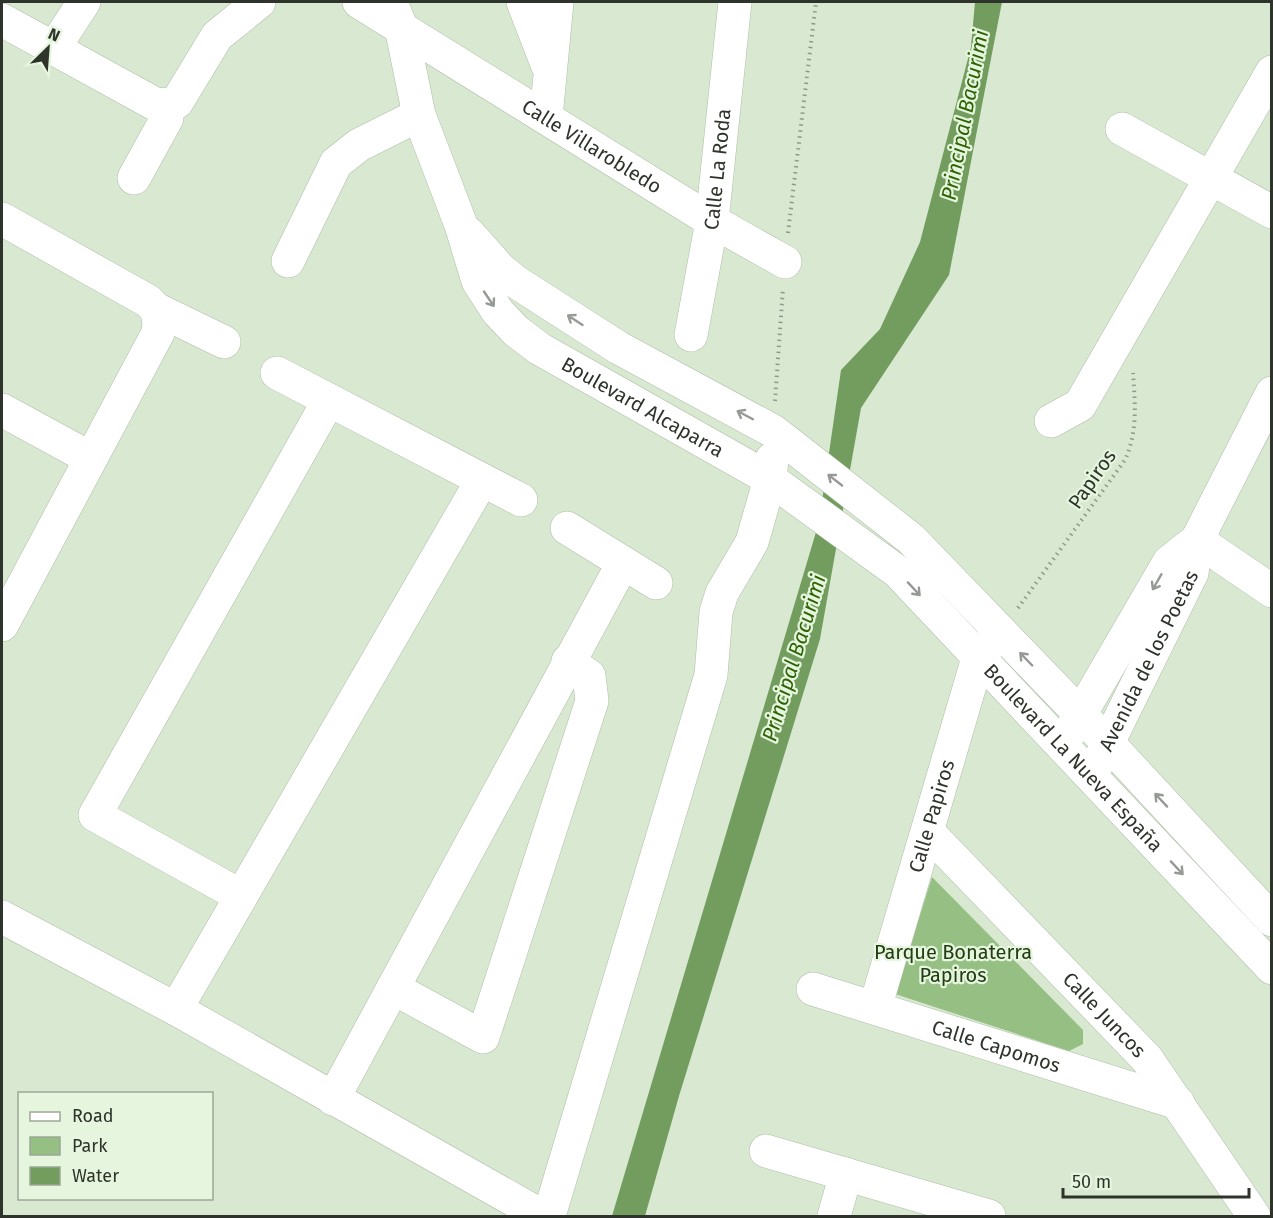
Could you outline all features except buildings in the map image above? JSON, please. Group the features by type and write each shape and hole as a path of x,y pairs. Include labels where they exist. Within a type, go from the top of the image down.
{"street":[{"path":"54,48 84,2"},
{"path":"2,20 155,104 166,105 177,102 217,36 259,2"},
{"name":"Calle Villarobledo","path":"359,2 396,14 546,117 712,221 785,262"},
{"path":"523,2 548,68"},
{"path":"546,117 548,68 557,2"},
{"name":"Calle La Roda","path":"691,335 712,221 735,2"},
{"name":"Boulevard Alcaparra","path":"396,14 419,116 461,225 478,281 498,312 516,331 540,349 779,485 870,550"},
{"path":"1051,421 1080,405 1272,72"},
{"path":"134,178 167,118 166,105"},
{"path":"288,261 336,163 359,145 419,116"},
{"path":"1122,129 1213,177 1272,212"},
{"path":"2,219 148,302 156,309 224,342"},
{"name":"Boulevard Alcaparra","path":"461,225 501,270 516,282 619,348 783,439 876,512"},
{"path":"4,615 158,333 159,321 156,309"},
{"path":"277,373 520,500"},
{"path":"241,896 95,815 329,400"},
{"name":"Avenida de los Poetas","path":"1090,776 1192,573 1197,540 1269,403"},
{"path":"2,410 90,458"},
{"path":"549,1216 711,675 716,612 722,592 752,542 779,485 783,439"},
{"path":"176,1009 482,480"},
{"name":"Boulevard La Nueva España","path":"876,512 911,539 1108,743 1272,920"},
{"path":"567,528 656,583"},
{"path":"1197,540 1272,591"},
{"name":"Avenida de los Poetas","path":"1063,746 1169,562 1197,540"},
{"name":"Boulevard La Nueva España","path":"870,550 898,572 1272,968"},
{"path":"333,1099 623,563"},
{"name":"Calle Papiros","path":"875,1008 978,658 1000,632"},
{"path":"393,988 483,1037 592,701 589,676 568,661"},
{"name":"Calle Juncos","path":"928,831 1147,1059 1254,1216"},
{"path":"2,917 176,1009 542,1216"},
{"name":"Calle Capomos","path":"813,989 1178,1103"},
{"path":"766,1151 989,1216"},
{"path":"834,1216 846,1174"},
{"path":"1262,1216 1272,1211"}],"path":[{"path":"783,439 785,262 816,2"},
{"name":"Papiros","path":"1000,632 1125,460 1134,440 1136,410 1132,362"}],"green space":[{"name":"Parque Bonaterra Papiros","path":"932,877 1083,1030 1083,1044 1069,1051 895,994"}],"water":[{"name":"Principal Bacurimi","path":"975,2 1002,2 949,275 861,408 820,639 679,1096 645,1216 612,1216 819,522 841,370 880,329 920,242 971,47"}]}
